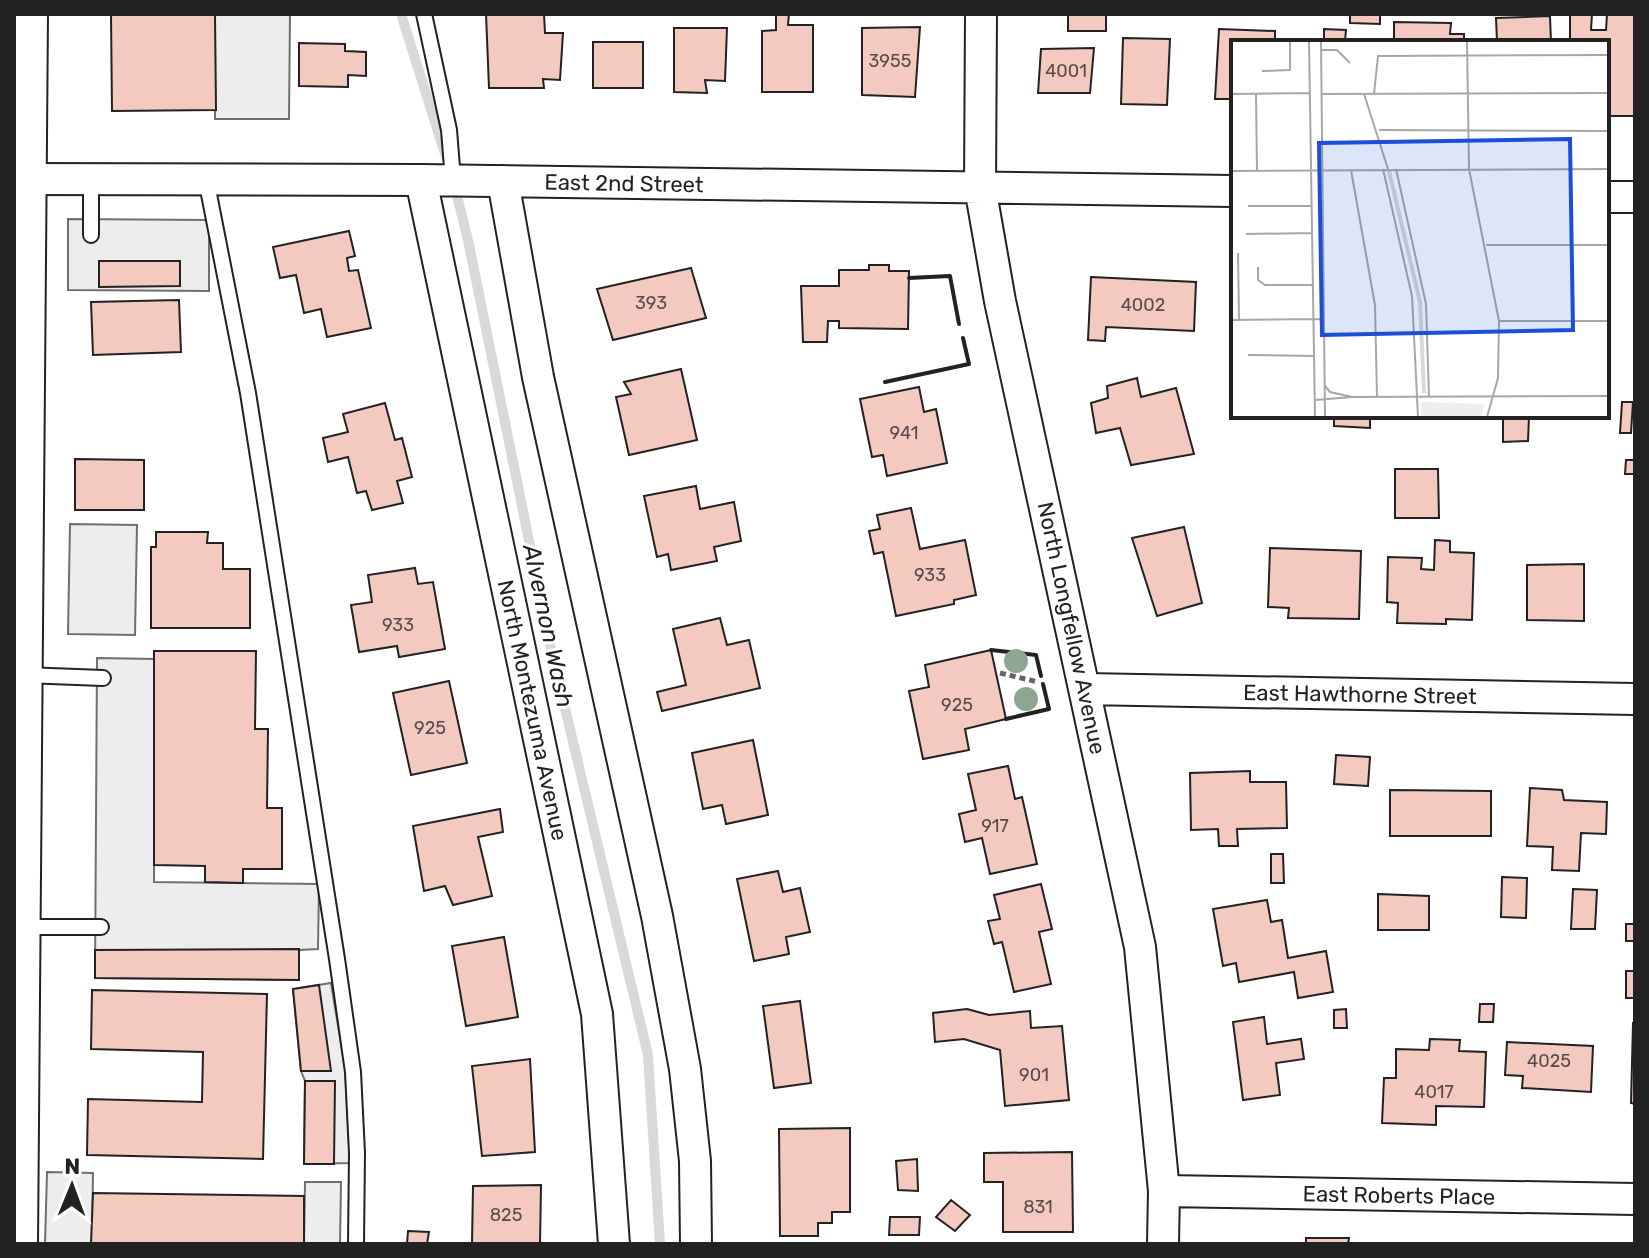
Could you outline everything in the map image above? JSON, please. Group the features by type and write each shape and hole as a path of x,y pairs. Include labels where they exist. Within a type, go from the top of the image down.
{"main road":[{"path":"15,1244 18,179 25,14"}],"street":[{"name":"North Longfellow Avenue","path":"981,14 980,187 1000,301 1140,947 1164,1191 1163,1244"},
{"name":"East 2nd Street","path":"18,179 453,180 1231,191"},
{"name":"North Montezuma Avenue","path":"421,180 597,1014 614,1244"},
{"path":"503,181 538,377 657,916 685,1069 695,1161 696,1244"},
{"path":"1609,197 1635,197"},
{"name":"East Hawthorne Street","path":"1085,689 1635,699"},
{"name":"East Roberts Place","path":"1164,1191 1635,1199"}],"lane":[{"path":"424,14 449,130 453,180"},
{"path":"91,179 91,235"},
{"path":"206,179 253,422 353,1072 357,1153 356,1244"},
{"path":"19,675 103,678"},
{"path":"18,927 101,927"}],"path":[{"path":"1000,673 1038,682"}],"shaded area":[{"path":"215,14 290,14 289,119 215,119"},
{"path":"68,219 209,220 209,291 68,290"},
{"path":"70,524 137,525 135,635 68,634"},
{"path":"97,658 155,659 154,882 319,884 318,949 299,950 299,980 95,978"},
{"path":"331,983 345,1068 350,1163 304,1164 305,1081 301,1071 293,989"},
{"path":"47,1172 93,1173 92,1244 45,1244"},
{"path":"305,1182 341,1182 340,1244 304,1244"}],"building":[{"path":"215,14 216,110 112,111 111,15"},
{"path":"486,14 544,14 545,33 563,33 560,80 543,79 544,88 489,88"},
{"path":"776,14 789,14 788,25 813,25 813,92 762,92 762,31 776,30"},
{"path":"1068,14 1106,14 1106,31 1068,31"},
{"path":"1350,14 1380,14 1380,24 1350,23"},
{"path":"1570,14 1592,14 1591,30 1606,30 1607,14 1635,14 1635,116 1609,116 1609,40 1570,40"},
{"path":"1550,16 1551,40 1497,40 1496,18"},
{"path":"1394,22 1451,23 1450,34 1464,34 1464,40 1394,40"},
{"path":"920,27 915,97 862,95 862,28"},
{"path":"674,28 727,28 725,81 705,80 707,93 674,92"},
{"path":"1219,29 1275,31 1275,40 1231,40 1231,99 1215,99"},
{"path":"1324,29 1346,30 1345,40 1324,40"},
{"path":"1123,38 1170,39 1167,105 1121,104"},
{"path":"593,42 643,42 643,88 593,88"},
{"path":"299,43 345,44 345,51 366,52 366,76 348,75 348,87 299,86"},
{"path":"1094,48 1090,93 1038,93 1041,49"},
{"path":"349,231 355,256 347,258 349,271 358,270 371,328 327,337 321,309 304,313 296,275 280,278 273,247"},
{"path":"99,261 180,261 180,286 99,287"},
{"path":"869,265 889,265 889,271 909,271 908,329 839,328 839,321 828,321 827,342 803,342 801,286 839,286 839,270 869,270"},
{"path":"691,268 706,318 613,340 597,289"},
{"path":"1091,277 1196,282 1194,331 1106,327 1105,341 1088,340"},
{"path":"179,300 181,352 93,355 91,302"},
{"path":"681,369 697,440 629,455 616,397 631,394 624,382"},
{"path":"1137,378 1141,397 1176,388 1194,454 1131,465 1120,428 1096,433 1091,403 1108,398 1107,386"},
{"path":"919,387 924,412 936,409 947,463 887,476 883,455 872,457 860,399"},
{"path":"1622,402 1633,402 1631,433 1620,433"},
{"path":"385,403 395,440 402,438 412,477 397,481 403,503 372,510 366,491 357,493 348,457 328,462 323,438 348,432 343,414"},
{"path":"1334,418 1370,418 1370,428 1334,426"},
{"path":"1503,418 1529,418 1528,441 1503,442"},
{"path":"75,459 144,460 144,510 75,510"},
{"path":"1626,460 1635,460 1635,474 1625,474"},
{"path":"1395,469 1438,469 1439,518 1395,518"},
{"path":"696,486 700,509 734,502 741,541 714,547 717,561 671,570 668,554 657,557 644,496"},
{"path":"911,508 920,549 965,540 976,595 954,600 954,604 896,616 883,552 874,554 869,531 880,529 877,515"},
{"path":"1184,527 1202,603 1157,616 1132,538"},
{"path":"156,532 208,532 207,543 223,543 223,569 250,569 250,628 151,628 151,547 156,547"},
{"path":"1435,540 1450,541 1450,552 1474,553 1472,620 1446,619 1446,624 1397,623 1398,603 1387,602 1388,557 1422,558 1421,569 1434,570"},
{"path":"1270,548 1361,551 1359,619 1288,618 1289,608 1268,607"},
{"path":"1584,564 1584,621 1527,620 1527,565"},
{"path":"415,568 418,584 433,582 445,649 399,657 397,646 359,652 351,605 372,602 368,575"},
{"path":"720,618 727,645 749,640 760,688 662,711 657,692 686,685 673,629"},
{"path":"991,650 1006,719 965,729 969,750 923,759 909,691 929,687 925,665"},
{"path":"154,651 256,651 255,729 268,729 267,808 282,808 282,869 243,869 243,883 205,882 205,866 154,865"},
{"path":"449,681 467,763 411,775 393,693"},
{"path":"753,740 768,815 726,824 722,805 703,809 692,753"},
{"path":"1336,755 1370,757 1368,786 1334,784"},
{"path":"1008,766 1015,799 1022,797 1037,864 990,874 982,838 965,842 959,814 976,810 968,774"},
{"path":"1250,771 1250,782 1286,782 1287,828 1237,829 1238,846 1219,846 1218,829 1191,830 1190,773"},
{"path":"1530,788 1562,790 1564,800 1607,802 1606,834 1581,833 1579,871 1552,870 1553,847 1527,846"},
{"path":"1390,790 1491,791 1491,836 1390,836"},
{"path":"500,809 503,832 478,837 492,896 453,905 445,886 424,891 413,826"},
{"path":"1271,854 1283,854 1284,883 1271,883"},
{"path":"778,871 783,892 800,888 810,932 786,937 789,954 754,961 737,879"},
{"path":"1502,877 1527,878 1526,918 1501,917"},
{"path":"1041,884 1052,929 1039,932 1051,984 1014,992 1002,942 994,944 988,921 1000,919 994,895"},
{"path":"1573,889 1597,890 1595,929 1571,929"},
{"path":"1378,894 1429,896 1429,930 1378,930"},
{"path":"1267,900 1271,922 1282,920 1288,958 1326,951 1333,992 1298,998 1294,972 1239,982 1236,963 1223,966 1213,909"},
{"path":"1626,924 1635,924 1635,941 1626,941"},
{"path":"504,937 518,1017 466,1026 452,946"},
{"path":"299,949 299,980 95,978 95,950"},
{"path":"1626,971 1635,971 1635,998 1626,998"},
{"path":"319,985 331,1071 301,1071 293,989"},
{"path":"92,990 267,994 263,1159 87,1155 88,1099 202,1102 203,1052 91,1049"},
{"path":"800,1001 811,1083 774,1088 763,1006"},
{"path":"1480,1004 1494,1004 1493,1022 1479,1022"},
{"path":"967,1009 989,1015 1030,1011 1031,1028 1062,1026 1069,1100 1005,1106 1000,1050 964,1039 935,1042 933,1013"},
{"path":"1346,1009 1347,1028 1334,1028 1334,1010"},
{"path":"1264,1017 1267,1044 1301,1039 1304,1059 1276,1063 1280,1095 1243,1100 1233,1022"},
{"path":"1635,1023 1635,1104 1631,1103"},
{"path":"1430,1039 1460,1040 1459,1051 1486,1052 1484,1107 1436,1106 1436,1125 1382,1123 1384,1078 1396,1078 1396,1049 1429,1050"},
{"path":"1507,1042 1593,1046 1591,1092 1522,1088 1523,1076 1505,1075"},
{"path":"530,1059 535,1152 482,1156 472,1066"},
{"path":"305,1081 335,1081 334,1164 304,1164"},
{"path":"850,1128 850,1212 832,1212 832,1223 818,1223 818,1236 780,1236 779,1129"},
{"path":"1072,1152 1073,1232 1003,1232 1003,1182 984,1182 984,1153"},
{"path":"917,1159 918,1191 898,1190 896,1161"},
{"path":"541,1185 540,1244 472,1244 473,1186"},
{"path":"93,1193 304,1196 304,1244 91,1244"},
{"path":"951,1200 970,1215 955,1231 936,1217"},
{"path":"890,1217 920,1217 919,1235 889,1235"},
{"path":"408,1231 429,1232 427,1244 407,1244"},
{"path":"1306,1238 1349,1238 1348,1244 1306,1244"}],"waterway":[{"name":"Alvernon Wash","path":"401,14 446,157"},
{"name":"Alvernon Wash","path":"454,184 552,654 648,1055 660,1244"}],"wall":[{"path":"909,278 950,276 959,324"},
{"path":"885,382 969,364 963,338"},
{"path":"991,650 1036,655 1041,676"},
{"path":"1006,719 1049,709 1043,684"}]}
